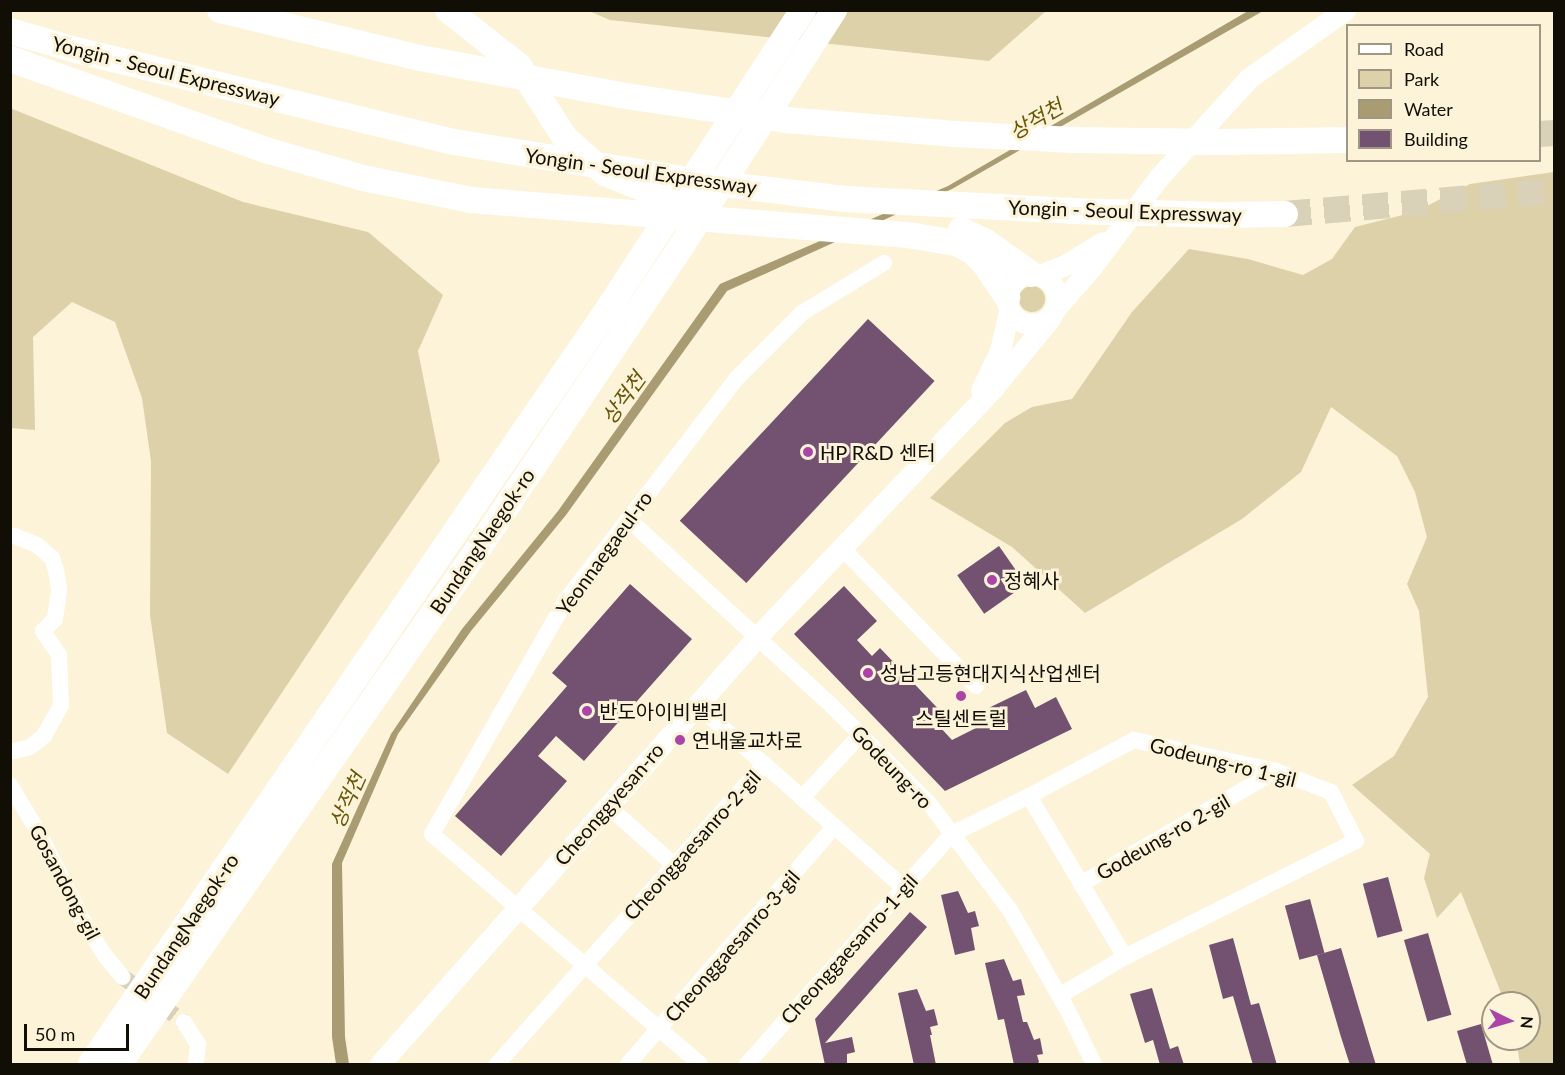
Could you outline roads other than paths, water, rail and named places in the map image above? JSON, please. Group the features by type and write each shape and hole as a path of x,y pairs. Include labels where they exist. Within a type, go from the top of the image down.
{"highway":[{"path":"220,10 420,58 619,95 786,120 955,134 1074,140 1316,142 1346,140"},
{"path":"448,10 519,66 565,138 605,173 666,198 915,228 972,251 995,276 1008,304"},
{"name":"BundangNaegok-ro","path":"91,1065 618,293 803,10"},
{"name":"BundangNaegok-ro","path":"119,1065 476,552 675,256 834,10"},
{"name":"Yongin - Seoul Expressway","path":"10,31 76,50 453,142 634,172 845,199 1061,211 1221,215 1285,214"},
{"path":"10,59 269,151 342,172 471,200 915,228 953,226 986,242 1035,274"}],"main road":[{"name":"Cheonggyesan-ro","path":"384,1060 758,636 994,387 1175,158 1249,78 1345,10"},
{"name":"Cheonggyesan-ro","path":"1035,274 1080,258 1124,224"},
{"path":"1035,274 1047,279 1057,292 1053,313 1037,324 1029,324 1021,322 1008,304 1015,281 1035,274"},
{"name":"Cheonggyesan-ro","path":"965,416 1000,351 1008,304"}],"street":[{"name":"Yeonnaegaeul-ro","path":"519,906 432,834 566,600 736,379 802,313 884,263"},
{"name":"Godeung-ro","path":"628,519 758,636 928,802 1010,910 1059,996 1094,1065"},
{"path":"10,752 30,747 44,736 60,705 59,655 43,631 55,619 59,589 56,570 52,558 37,545 15,536"},
{"path":"841,547 976,686"},
{"path":"697,705 764,765"},
{"path":"802,798 861,735"},
{"name":"Godeung-ro 1-gil","path":"952,834 1134,740 1276,771 1331,792 1356,841 1125,957 1059,996"},
{"name":"Cheonggaesanro-2-gil","path":"497,1065 764,765 904,888"},
{"name":"Godeung-ro 2-gil","path":"1081,884 1276,771"},
{"name":"Gosandong-gil","path":"10,785 40,835 83,921 123,976"},
{"path":"1029,796 1125,957"},
{"path":"608,806 674,865"},
{"name":"Cheonggaesanro-3-gil","path":"628,1065 834,827"},
{"name":"Cheonggaesanro-1-gil","path":"747,1065 952,834"},
{"path":"519,906 700,1065"},
{"path":"184,1022 198,1044 196,1065"}],"water":[{"path":"1248,11 1263,11 952,189 727,291 566,515 471,631 398,734 342,863 345,1037 349,1064 336,1064 332,1037 332,864 391,734 462,629 558,511 720,284 948,186"}],"tunnel":[{"path":"1541,134 1554,133"},
{"path":"1285,214 1554,191"},
{"path":"123,977 184,1022"}],"place":[{"name":"HP R&D 센터","path":"808,452"},
{"name":"정혜사","path":"992,580"},
{"name":"성남고등현대지식산업센터","path":"868,673"},
{"name":"스틸센트럴","path":"961,696"},
{"name":"반도아이비밸리","path":"587,711"},
{"name":"연내울교차로","path":"680,740"}],"water label":[{"name":"상적천","path":"1036,119"},
{"name":"상적천","path":"623,398"},
{"name":"상적천","path":"347,800"}]}
